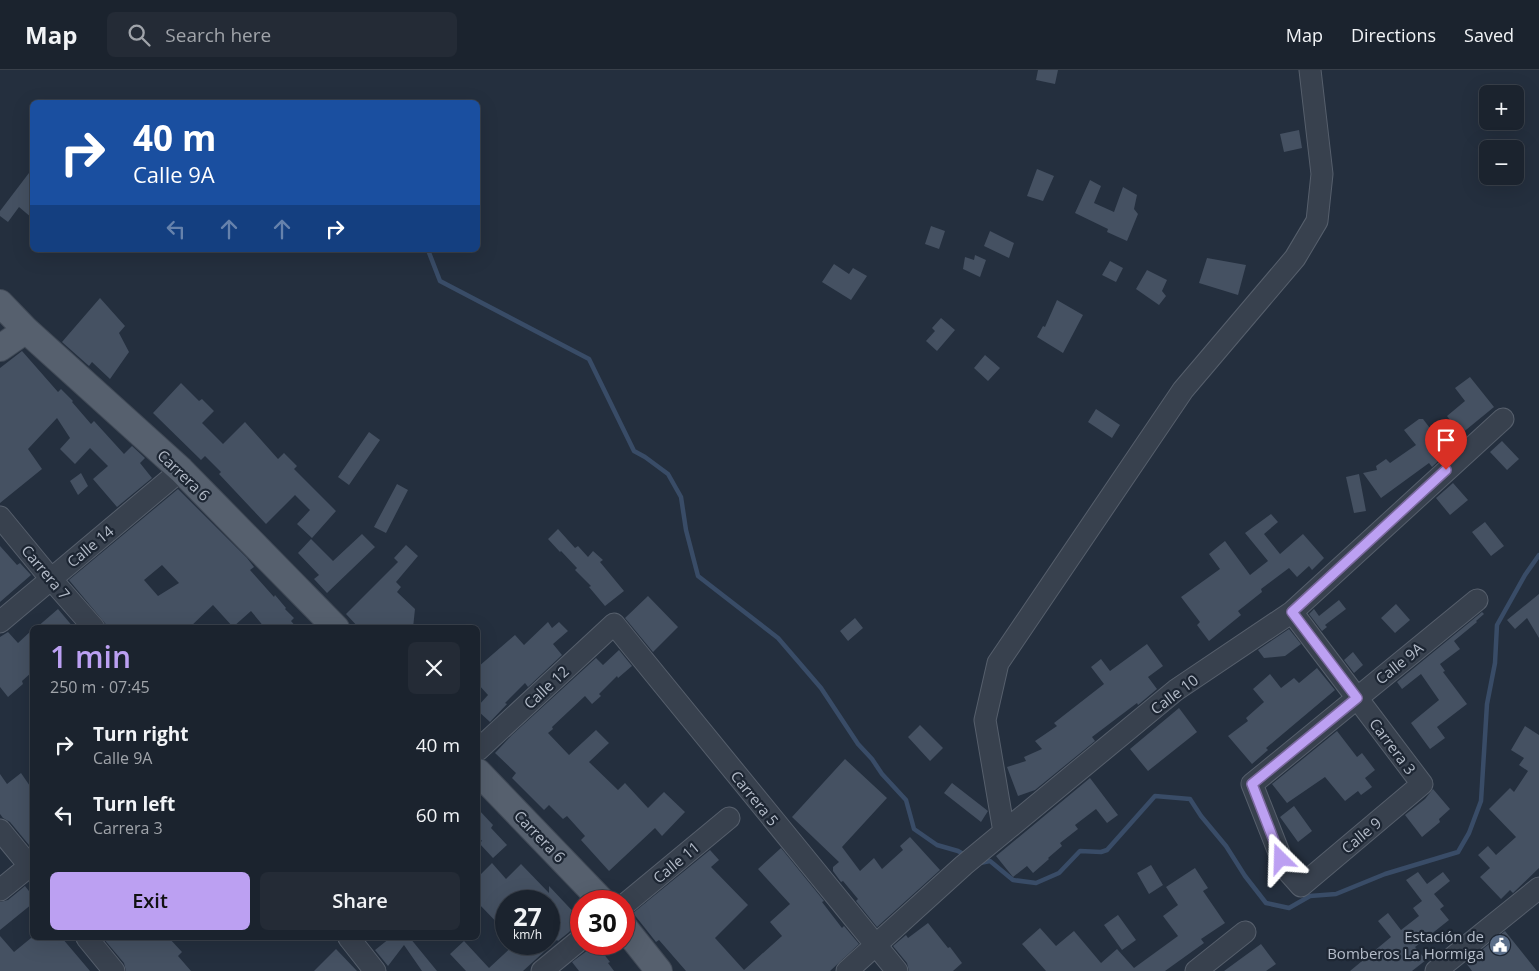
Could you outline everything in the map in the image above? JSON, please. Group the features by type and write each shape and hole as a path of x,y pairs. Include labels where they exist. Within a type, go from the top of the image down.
{"main road":[{"name":"Carrera 6","path":"0,303 26,330 181,470 333,625"},
{"path":"0,348 26,330"},
{"name":"Carrera 6","path":"480,774 591,890"},
{"path":"635,941 659,971"}],"street":[{"path":"1004,832 985,720 998,663 1183,390 1295,258 1317,221 1322,174 1310,70"},
{"name":"Calle 10","path":"847,971 964,865 1176,690 1292,612 1502,419"},
{"name":"Calle 14","path":"0,622 181,470"},
{"name":"Carrera 7","path":"0,516 91,625"},
{"name":"Calle 9A","path":"1301,886 1285,868 1252,784 1477,600"},
{"name":"Carrera 3","path":"1292,612 1422,784"},
{"name":"Calle 12","path":"480,748 614,624"},
{"name":"Carrera 5","path":"614,624 897,971"},
{"name":"Calle 9","path":"1301,886 1422,784"},
{"name":"Calle 11","path":"635,896 729,818"},
{"path":"0,830 30,865"},
{"path":"0,890 30,868"},
{"path":"1436,971 1539,888"},
{"path":"1196,971 1244,932"},
{"path":"89,940 114,971"},
{"path":"351,940 375,971"},
{"path":"542,971 570,949"}],"building":[{"path":"1038,70 1058,70 1055,84 1036,80"},
{"path":"1299,130 1302,148 1284,152 1280,134"},
{"path":"1037,169 1054,176 1043,201 1027,196"},
{"path":"30,172 30,216 19,207 8,222 0,216 0,211"},
{"path":"1090,180 1101,186 1094,203 1114,212 1123,187 1137,195 1134,209 1138,214 1127,241 1107,232 1108,229 1075,213"},
{"path":"931,226 945,231 939,249 925,244"},
{"path":"990,231 1014,243 1009,258 984,246"},
{"path":"975,255 986,260 980,277 963,269 965,257 974,260"},
{"path":"1207,258 1246,265 1238,295 1199,283"},
{"path":"1110,261 1123,268 1116,282 1102,275"},
{"path":"834,264 849,274 853,268 867,276 851,300 822,282"},
{"path":"1147,270 1167,280 1162,291 1166,296 1159,305 1136,289"},
{"path":"100,298 125,326 119,333 129,352 110,379 92,362 89,366 62,342"},
{"path":"1057,300 1083,315 1063,353 1037,337 1043,326 1045,327"},
{"path":"941,318 955,330 937,351 926,341 935,331 932,328"},
{"path":"22,351 58,392 61,389 91,424 94,421 124,454 132,446 145,458 140,463 152,478 117,507 93,479 108,466 90,448 75,464 60,449 70,438 57,418 28,449 42,469 0,503 0,368"},
{"path":"985,355 1000,368 988,381 974,368"},
{"path":"1470,377 1494,407 1461,434 1447,416 1465,401 1455,388"},
{"path":"181,383 199,401 202,399 214,411 202,423 223,444 245,422 278,459 284,453 297,466 294,469 336,511 312,538 297,524 310,510 295,495 266,524 219,474 221,472 205,456 201,460 153,413"},
{"path":"1096,409 1120,425 1112,438 1088,422"},
{"path":"1419,419 1423,419 1448,452 1432,467 1429,463 1381,498 1363,473 1377,470 1376,466 1386,459 1390,463 1416,445 1404,430"},
{"path":"369,432 380,440 349,485 338,477"},
{"path":"1502,441 1519,459 1507,470 1490,452"},
{"path":"81,473 88,486 78,495 70,481"},
{"path":"1359,474 1366,511 1354,513 1346,477"},
{"path":"1453,483 1468,500 1450,515 1436,498"},
{"path":"397,484 408,490 386,533 374,527"},
{"path":"178,489 247,558 254,567 250,570 286,608 294,618 291,621 294,625 263,625 251,611 235,625 231,625 213,605 192,625 106,625 69,580","holes":["162,565 179,583 158,596 144,580"]},
{"path":"1271,514 1278,522 1264,534 1280,554 1303,534 1324,558 1312,570 1309,566 1297,577 1289,568 1261,589 1262,592 1238,611 1241,615 1209,641 1197,625 1200,622 1181,597 1220,569 1209,554 1225,541 1250,575 1268,561 1245,533"},
{"path":"1485,522 1504,546 1491,556 1472,532"},
{"path":"558,529 575,548 578,546 588,557 593,551 603,560 600,562 624,591 605,606 589,587 591,586 575,570 577,568 548,539"},
{"path":"362,534 375,547 327,593 314,579 319,575 298,553 311,539 333,561"},
{"path":"406,545 418,556 396,582 401,587 397,592 415,609 413,625 356,625 346,614 398,562 394,558"},
{"path":"0,546 17,565 20,563 31,575 0,602"},
{"path":"1539,594 1539,638 1527,618 1515,629 1507,620"},
{"path":"648,596 678,627 653,652 625,618"},
{"path":"1339,600 1346,609 1325,625 1327,627 1322,631 1309,614 1314,609 1319,616"},
{"path":"1396,604 1410,620 1395,633 1381,618"},
{"path":"58,609 71,625 39,625"},
{"path":"1482,612 1484,614 1477,622 1454,641 1460,649 1440,664 1445,671 1443,672 1467,704 1437,727 1445,738 1430,749 1411,723 1439,700 1421,674 1402,689 1397,682"},
{"path":"855,618 863,628 848,641 840,631"},
{"path":"548,622 552,628 559,622 568,631 553,644 562,655 528,687 525,683 505,703 507,704 490,722 480,713 480,704 488,695 480,686 480,665 515,635 524,645"},
{"path":"1289,629 1301,644 1285,656 1264,658 1258,650"},
{"path":"8,632 18,643 30,632 30,674 22,681 23,684 8,697 0,687 0,637"},
{"path":"1147,644 1163,666 1148,677 1157,689 1138,705 1137,703 1092,737 1095,741 1035,790 1018,796 1007,767 1026,761 1024,757 1042,749 1035,741 1057,726 1054,723 1104,684 1091,667 1101,659 1110,671"},
{"path":"619,650 632,666 618,678 617,676 592,704 585,696 548,733 569,755 596,730 609,743 589,762 618,790 625,783 648,808 664,792 685,812 662,836 655,828 609,871 581,840 585,836 567,816 563,819 549,805 544,810 512,778 516,773 495,753 596,658 603,665"},
{"path":"1353,652 1363,665 1354,673 1344,660"},
{"path":"1317,668 1335,690 1266,748 1268,750 1252,764 1228,736 1248,721 1246,718 1264,702 1253,689 1270,674 1281,688 1294,678 1299,683"},
{"path":"1179,708 1197,732 1148,771 1130,749"},
{"path":"920,725 943,748 930,761 908,737"},
{"path":"1525,726 1539,735 1539,868 1513,893 1510,890 1501,899 1480,877 1490,868 1478,855 1488,846 1496,855 1516,837 1489,809 1510,788 1514,792 1528,771 1519,765 1524,758 1511,750"},
{"path":"1337,731 1357,757 1362,753 1375,770 1365,778 1372,787 1361,795 1358,791 1345,801 1325,777 1287,803 1272,784"},
{"path":"845,759 887,798 842,847 860,871 874,858 882,869 903,850 900,846 910,837 940,870 877,927 856,901 858,899 833,871 833,867 839,862 792,817"},
{"path":"21,773 30,786 29,845 10,822 0,814 0,774 7,784"},
{"path":"1090,778 1118,815 1107,823 1096,809 1075,825 1078,829 1060,843 1062,846 1033,873 1027,866 1013,877 996,856"},
{"path":"952,783 988,811 981,822 944,793"},
{"path":"1433,789 1450,809 1439,819 1440,822 1422,837 1405,815 1425,799"},
{"path":"1294,806 1312,831 1298,842 1280,817"},
{"path":"480,811 493,825 491,828 507,845 493,858 480,844 482,841 480,838"},
{"path":"781,848 824,901 822,902 842,928 844,926 859,944 830,971 686,971 659,940 656,942 635,916 635,911 710,850 719,860 711,867 748,905 715,938 744,970 782,936 770,922 790,904 758,869"},
{"path":"492,863 506,879 521,864 546,890 495,890 495,921 480,905 480,875"},
{"path":"1151,865 1163,885 1149,894 1137,873"},
{"path":"1195,868 1208,888 1203,891 1225,923 1201,939 1204,943 1165,971 1046,971 1022,944 1040,928 1056,946 1074,931 1101,963 1117,949 1134,968 1178,936 1163,916 1178,905 1166,887"},
{"path":"1418,872 1427,884 1443,872 1450,881 1434,894 1444,906 1440,909 1449,920 1415,947 1426,960 1412,971 1350,971 1391,937 1378,921 1388,913 1401,930 1419,916 1413,908 1422,901 1406,880"},
{"path":"25,886 30,892 30,906 0,930 0,902 8,900"},
{"path":"560,898 570,908 570,931 560,939"},
{"path":"1118,915 1136,940 1122,950 1104,925"},
{"path":"928,923 962,963 953,971 909,971 907,963 893,946 906,935 908,938"},
{"name":"Estación de Bomberos La Hormiga","path":"1505,931 1537,971 1472,971 1466,963"},
{"path":"0,936 14,952 30,939 64,940 90,971 0,971"},
{"path":"105,940 171,940 182,952 178,956 191,971 126,971 124,963"},
{"path":"388,940 412,940 437,971 422,971 404,945 388,966 375,950"},
{"path":"464,941 489,968 503,955 541,955 523,971 466,971 450,954"},
{"path":"1261,944 1276,964 1266,971 1224,971"},
{"path":"336,949 357,971 314,971"},
{"path":"581,955 605,955 614,971 579,971 572,962"}],"waterway":[{"path":"429,252 440,281 589,359 634,451 668,474 681,497 686,530 698,576 778,638 821,688 858,744 906,800 914,829 937,845 965,855"},
{"path":"980,863 990,861 1013,880 1036,883 1059,873 1080,851 1101,852 1107,850 1155,796 1190,799 1266,903 1289,908 1310,896 1336,894 1385,874 1458,852 1469,833 1481,801 1487,704 1495,663 1497,625 1525,575 1539,555"}],"place":[{"name":"Estación de Bomberos La Hormiga","path":"1500,945"}],"route":[{"path":"1281,859 1252,784 1357,698 1292,612 1446,470"}]}
